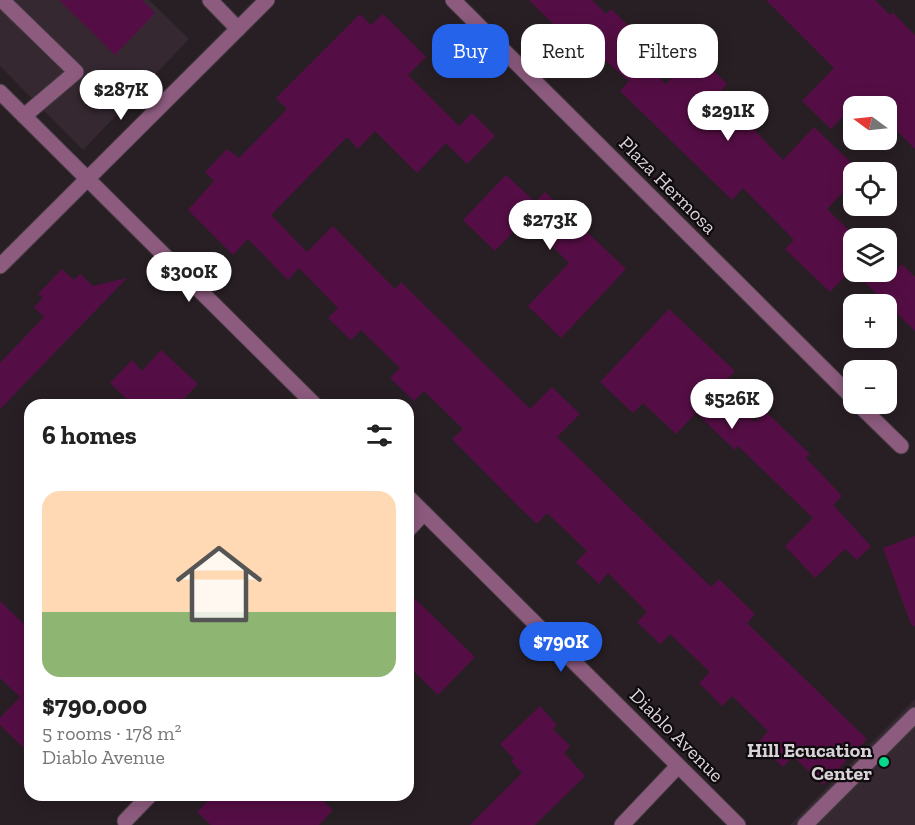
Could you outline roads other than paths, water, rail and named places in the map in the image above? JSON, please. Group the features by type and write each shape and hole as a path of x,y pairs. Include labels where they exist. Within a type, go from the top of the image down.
{"street":[{"path":"2,0 76,72 24,116"},
{"path":"210,0 238,28"},
{"path":"0,266 267,0"},
{"name":"Plaza Hermosa","path":"453,0 843,388"},
{"path":"0,92 309,399"},
{"path":"868,414 901,446"},
{"name":"Diablo Avenue","path":"414,503 738,825"},
{"path":"414,524 424,513"},
{"path":"805,825 915,715"},
{"path":"622,825 678,766"},
{"path":"125,821 144,801"}],"place":[{"name":"Hill Ecucation Center","path":"884,762"}]}
